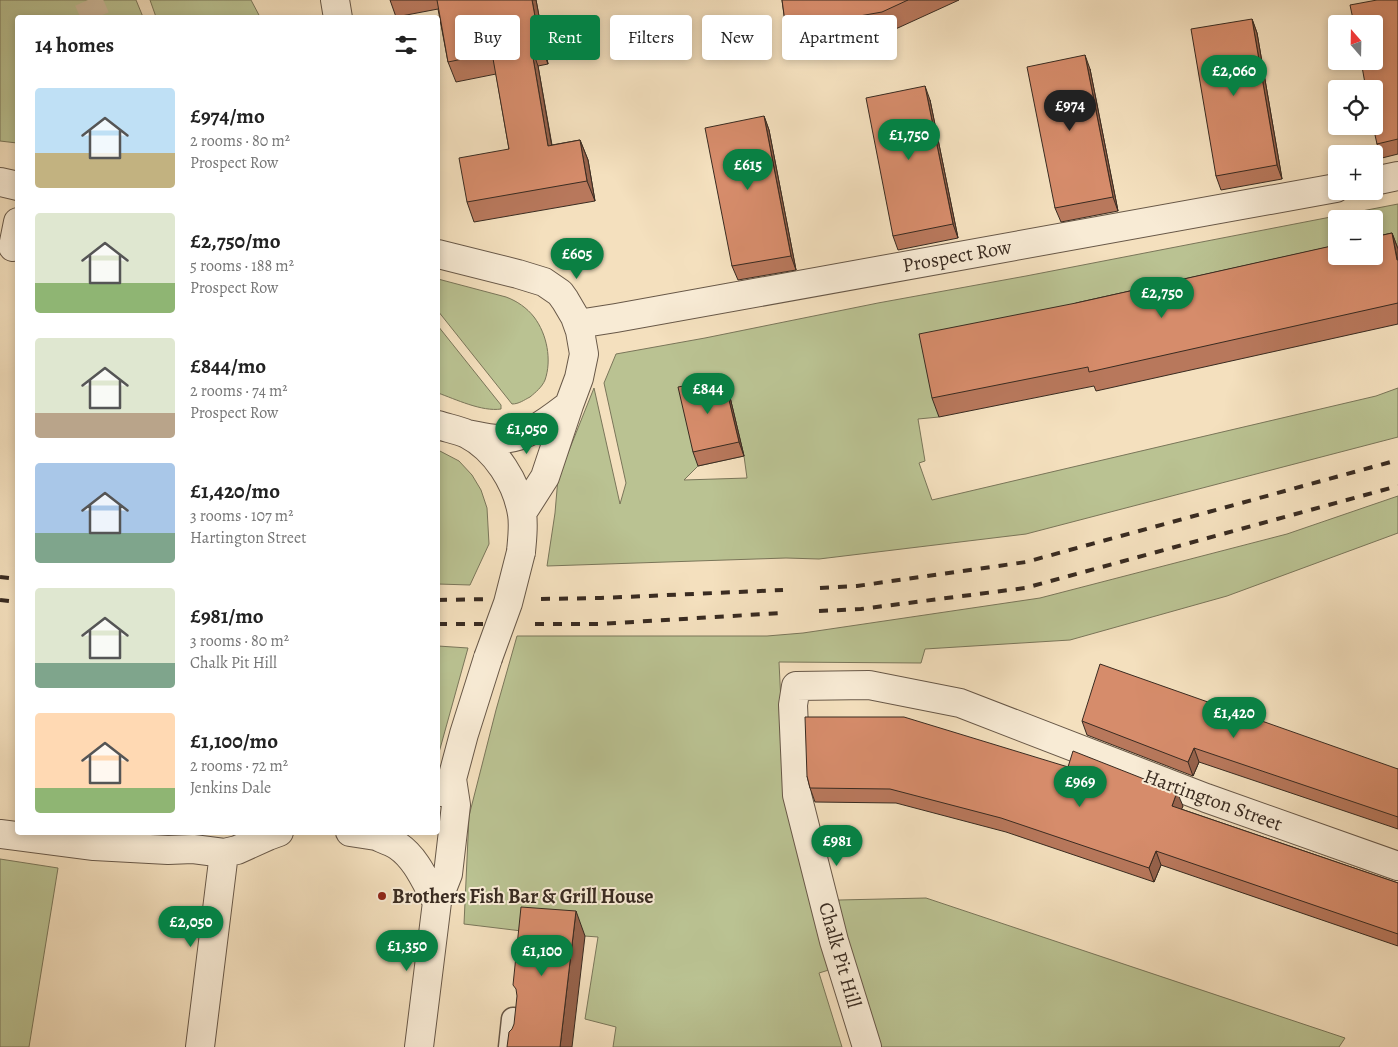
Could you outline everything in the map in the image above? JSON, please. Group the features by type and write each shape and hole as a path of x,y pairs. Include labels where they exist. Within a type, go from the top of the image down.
{"street":[{"path":"335,0 338,15"},
{"path":"1383,179 1398,176"},
{"path":"0,182 15,185"},
{"name":"Prospect Row","path":"578,324 1328,189"},
{"path":"440,254 544,282 560,293 570,306 578,324 584,354 579,378 568,405 545,478 522,513"},
{"path":"440,426 467,434 498,439 517,436 535,430 568,405"},
{"path":"419,1047 437,902 448,874 456,805 445,788 508,603 521,552 522,513 514,488 507,474 491,453 467,434"},
{"name":"Hartington Street","path":"796,686 869,686 960,703 1206,798 1398,866"},
{"name":"Chalk Pit Hill","path":"796,686 793,705 797,795 834,941 867,1047"},
{"path":"0,834 94,846 168,850 193,849 221,843 237,850 270,835"},
{"path":"384,835 403,850 418,869 437,902"},
{"path":"200,1047 221,843"}],"lane":[{"path":"510,1047 513,1020"}],"green space":[{"path":"0,0 136,0 142,15 15,15 15,143 0,141"},
{"path":"150,0 251,0 259,15 155,15"},
{"path":"1398,204 1398,252 1383,255 1383,210 1367,210"},
{"path":"1328,218 1328,265 1338,265 926,354 939,417 918,419 925,461 919,463 932,500 1376,396 1398,388 1398,437 1026,534 819,559 786,558 547,566 558,478 594,388 620,504 626,483 604,383 616,354","holes":["744,456 747,478 684,480 698,466"]},
{"path":"440,280 506,297 522,305 534,317 542,331 547,347 548,364 545,380 530,397 519,403 512,404 440,314"},
{"path":"440,329 501,405 501,409 486,409 440,394"},
{"path":"440,451 459,461 472,475 481,490 487,508 489,544 470,585 440,584"},
{"path":"1398,496 1398,533 1227,596 1070,640 925,649 921,663 779,662 783,743 832,969 819,973 842,1047 613,1047 616,1027 585,1019 598,937 530,932 464,924 469,816 517,636 767,636 803,633 1040,598 1287,534"},
{"path":"440,646 468,648 440,749"},
{"path":"0,859 58,868 29,1047 0,1047"},
{"path":"926,898 1345,1038 1339,1047 872,1047 834,941 839,900"}],"building":[{"path":"437,0 532,0 535,15 530,15 530,60 533,60 548,146 580,140 587,181 467,202 459,158 509,149 493,60 520,60 520,15 455,15 455,60 458,60 448,62"},
{"path":"782,0 908,0 882,12 865,15 784,15"},
{"path":"1377,0 1398,0 1398,139 1377,144 1375,135 1383,135 1383,80 1364,80 1363,70 1383,70 1383,15 1352,15 1350,5"},
{"path":"1252,19 1277,165 1216,176 1191,29"},
{"path":"1085,55 1113,197 1055,208 1027,67"},
{"path":"925,86 953,224 893,236 866,98"},
{"path":"764,116 791,256 732,266 705,128"},
{"path":"1392,233 1398,260 1398,303 1089,372 1088,367 932,398 919,334 1076,303 1328,247 1328,265 1383,265 1383,235"},
{"path":"724,379 739,442 693,452 678,387"},
{"path":"1100,664 1398,769 1398,817 1194,748 1188,762 1082,721"},
{"path":"805,717 904,717 1068,767 1073,751 1177,792 1172,806 1398,883 1398,934 1156,851 1149,868 1001,818 890,789 810,788 807,776"},
{"path":"521,907 576,911 560,1047 507,1047 509,1032 514,1024 517,996 513,985"}],"tunnel":[{"path":"88,0 95,15"}],"railway":[{"path":"820,588 857,586 1026,562 1398,460"},
{"path":"819,611 861,609 1025,588 1398,486"},
{"path":"0,577 15,579"},
{"path":"541,599 783,590"},
{"path":"440,600 492,599"},
{"path":"0,600 15,602"},
{"path":"535,624 599,624 781,613"},
{"path":"440,624 484,624"}],"place":[{"name":"Brothers Fish Bar & Grill House","path":"382,896"}]}
